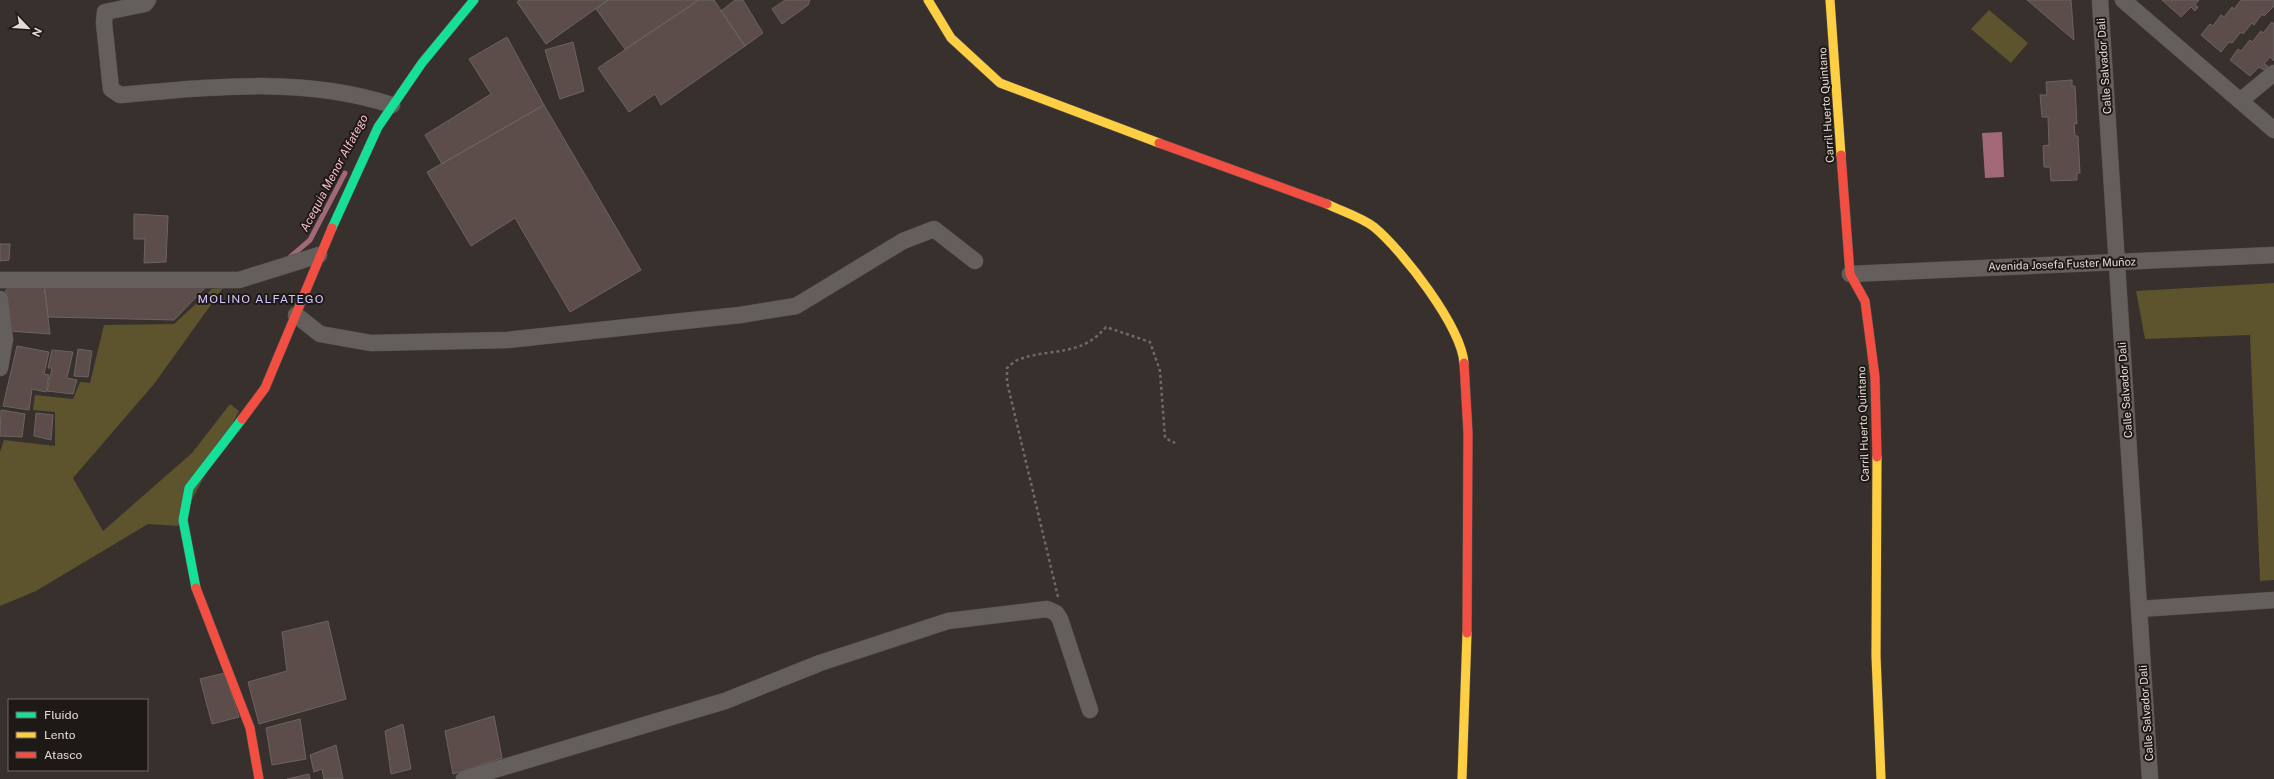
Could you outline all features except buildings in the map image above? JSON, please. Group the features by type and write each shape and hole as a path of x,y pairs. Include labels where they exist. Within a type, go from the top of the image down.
{"street":[{"path":"148,0 145,4 105,12 104,23 111,89 120,95 226,86 312,87 360,94 392,104"},
{"path":"259,779 250,728 196,590 183,520 189,488 265,388 296,315 319,255 378,127 392,104 422,63 474,0"},
{"path":"928,0 950,38 1000,82 1115,127 1326,204 1373,226 1405,260 1443,311 1463,353 1468,433 1467,623 1462,779"},
{"name":"Carril Huerto Quintano","path":"1830,0 1850,274 1865,301 1875,377 1878,505 1876,656 1881,779"},
{"name":"Calle Salvador Dali","path":"2100,0 2150,779"},
{"path":"2122,0 2274,130"},
{"path":"2240,101 2274,73"},
{"path":"296,315 320,334 371,343 507,340 740,315 796,306 903,241 934,229 975,261"},
{"path":"0,280 239,280 319,255"},
{"name":"Avenida Josefa Fuster Muñoz","path":"1850,274 2274,255"},
{"path":"0,300 5,339 0,368"},
{"path":"2139,610 2274,600"},
{"path":"464,779 726,701 820,663 948,621 1048,609 1056,613 1060,619 1090,710"}],"path":[{"path":"1056,613 1059,603 1007,382 1007,368 1019,359 1067,352 1099,336 1106,327 1150,342 1160,371 1165,438 1175,443"}],"shaded area":[{"path":"1989,10 2028,43 2011,63 1971,29"},
{"path":"2002,132 2004,177 1985,178 1982,133"},
{"path":"2274,283 2274,580 2260,581 2250,335 2145,339 2136,291"},
{"path":"223,288 154,384 73,478 103,531 192,453 230,404 239,411 178,526 148,524 36,591 0,606 0,452 4,440 55,446 55,412 33,410 35,395 73,399 80,382 90,383 104,325 174,324 212,289"}],"waterway":[{"name":"Acequia Menor Alfatego","path":"289,258 310,240 345,173"}],"traffic: fast":[{"path":"332,228 378,127 422,63 474,0"},
{"path":"196,588 183,520 189,488 242,419"}],"traffic: slow":[{"path":"928,0 951,38 1000,83 1159,143"},
{"path":"1830,0 1841,155"},
{"path":"1327,204 1369,223 1386,238 1414,270 1442,310 1453,329 1464,363"},
{"path":"1877,457 1876,656 1881,779"},
{"path":"1462,779 1467,633"}],"traffic: jam":[{"path":"1159,143 1327,204"},
{"path":"1841,155 1850,274 1865,301 1875,377 1877,457"},
{"path":"242,419 265,388 332,228"},
{"path":"1464,363 1468,433 1467,633"},
{"path":"196,588 250,728 259,779"}],"district":[{"name":"MOLINO ALFATEGO","path":"261,299"}]}
